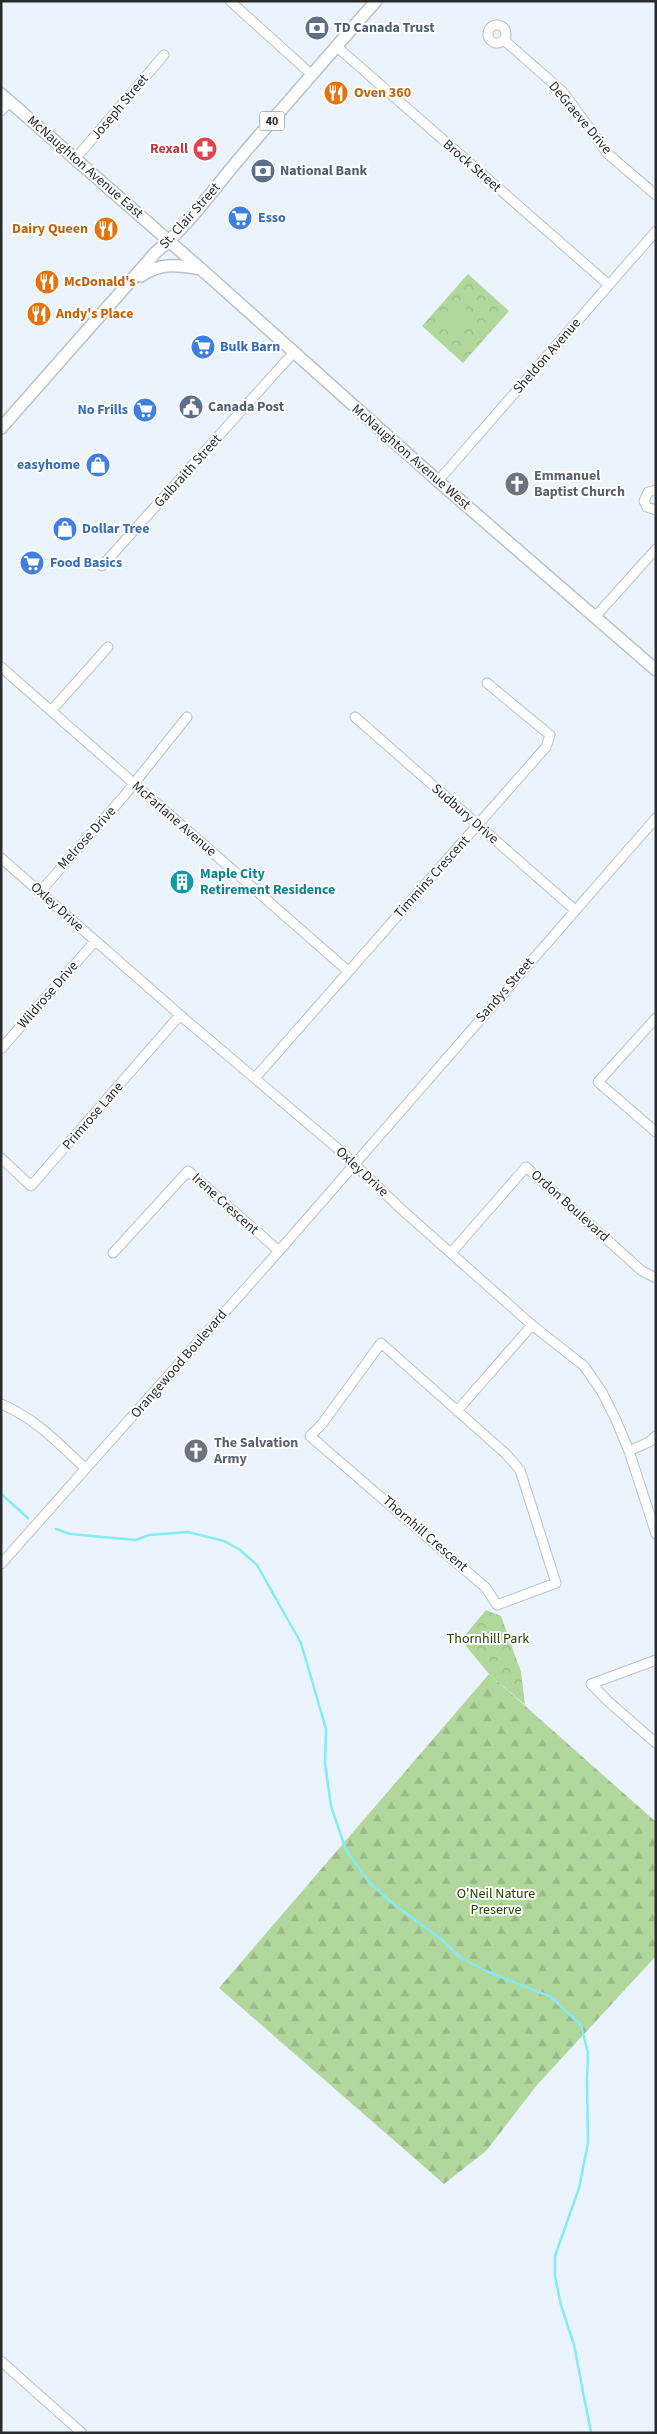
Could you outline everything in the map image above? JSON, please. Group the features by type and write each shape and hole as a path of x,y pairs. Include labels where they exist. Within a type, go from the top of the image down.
{"main road":[{"name":"St. Clair Street","path":"1,428 156,252 169,241 311,74 376,1"},
{"name":"McNaughton Avenue East","path":"6,98 169,241"},
{"name":"McNaughton Avenue West","path":"169,241 438,481 656,670"},
{"path":"128,284 151,269 163,265 201,269"}],"street":[{"path":"230,1 311,74"},
{"name":"DeGraeve Drive","path":"504,40 563,92 608,154 656,195"},
{"name":"Brock Street","path":"336,46 609,285"},
{"name":"Joseph Street","path":"76,158 164,54"},
{"path":"1,111 6,98"},
{"name":"Sheldon Avenue","path":"438,481 656,231"},
{"name":"Galbraith Street","path":"102,566 294,352"},
{"path":"656,490 648,492 644,501 647,507 656,510"},
{"path":"595,617 656,549"},
{"path":"51,710 108,647"},
{"name":"McFarlane Avenue","path":"1,667 348,971"},
{"name":"Timmins Crescent","path":"255,1078 546,747 550,734 487,683"},
{"name":"Melrose Drive","path":"40,892 134,784 187,716"},
{"name":"Sudbury Drive","path":"355,717 575,910"},
{"name":"Sandys Street","path":"355,1164 656,818"},
{"name":"Oxley Drive","path":"1,858 180,1015 355,1164 532,1326 584,1366 602,1392 629,1451 656,1534"},
{"name":"Wildrose Drive","path":"1,1049 96,941"},
{"name":"Primrose Lane","path":"1,1158 31,1186 180,1015"},
{"path":"656,1018 598,1082 656,1132"},
{"name":"Orangewood Boulevard","path":"1,1564 355,1164"},
{"name":"Ordon Boulevard","path":"451,1253 526,1168 642,1271 656,1278"},
{"name":"Irene Crescent","path":"113,1253 188,1171 279,1251"},
{"path":"457,1411 532,1326"},
{"name":"Thornhill Crescent","path":"381,1342 457,1411 510,1458 520,1470 556,1583 497,1604 486,1588 310,1436 322,1424 381,1342"},
{"path":"1,1404 17,1410 38,1424 85,1468"},
{"path":"629,1451 649,1442 656,1436"},
{"path":"656,1660 592,1684 610,1703 656,1743"},
{"path":"1,2361 82,2433"}],"green space":[{"path":"468,274 509,311 463,363 422,326"},
{"path":"464,307 472,315 458,328 450,321"},
{"name":"Thornhill Park","path":"486,1610 501,1616 521,1672 525,1705 489,1674 461,1640"},
{"name":"O'Neil Nature Preserve","path":"489,1674 656,1822 656,1956 537,2085 486,2151 444,2184 219,1988"}],"waterway":[{"path":"1,1494 28,1518"},
{"path":"56,1529 70,1534 136,1540 149,1535 188,1532 224,1541 240,1550 257,1565 301,1643 326,1729 325,1764 331,1806 346,1850 369,1882 392,1903 441,1939 461,1958 486,1971 551,1997 581,2025 588,2053 588,2143 579,2188 555,2256 555,2277 561,2305 574,2345 591,2433"}],"place":[{"name":"TD Canada Trust","path":"317,28"},
{"name":"Oven 360","path":"336,93"},
{"name":"Rexall","path":"205,149"},
{"name":"National Bank","path":"263,171"},
{"name":"Esso","path":"240,218"},
{"name":"Dairy Queen","path":"106,229"},
{"name":"McDonald's","path":"47,282"},
{"name":"Andy's Place","path":"39,314"},
{"name":"Bulk Barn","path":"203,347"},
{"name":"Canada Post","path":"191,407"},
{"name":"No Frills","path":"145,410"},
{"name":"easyhome","path":"98,465"},
{"name":"Emmanuel Baptist Church","path":"517,484"},
{"name":"Dollar Tree","path":"65,529"},
{"name":"Food Basics","path":"32,563"},
{"name":"Maple City Retirement Residence","path":"182,882"},
{"name":"The Salvation Army","path":"196,1451"}]}
